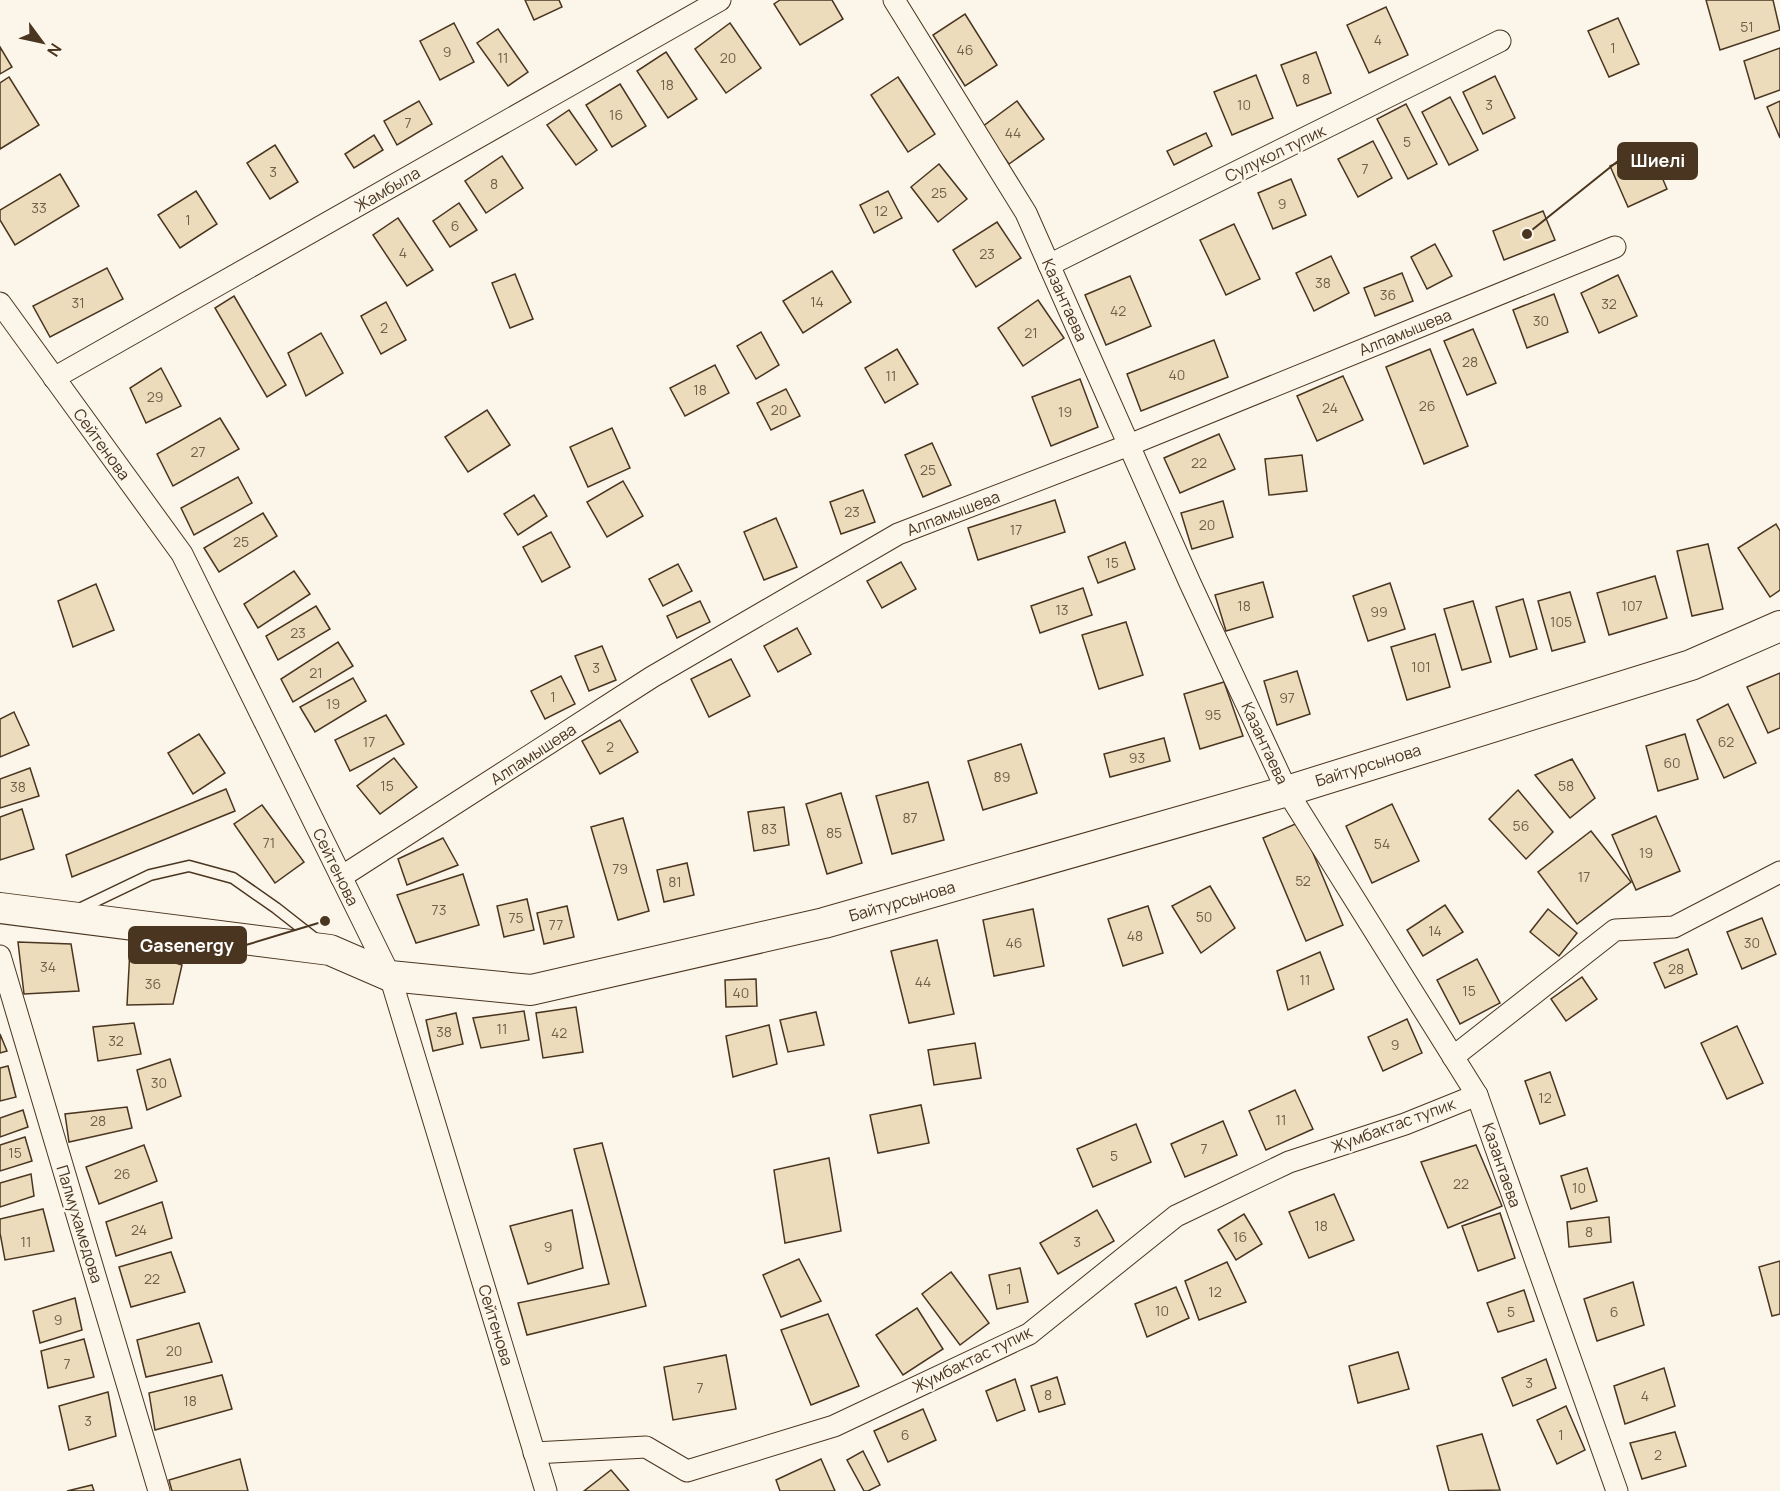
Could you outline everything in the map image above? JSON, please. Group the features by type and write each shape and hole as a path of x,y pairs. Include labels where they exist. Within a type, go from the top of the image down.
{"main road":[{"name":"Байтурсынова","path":"0,908 330,950 390,976 531,990 824,923 1287,791 1692,665 1780,626"}],"street":[{"name":"Жамбыла","path":"54,378 720,0"},
{"name":"Казантаева","path":"894,0 1026,213 1287,791 1477,1095 1617,1491"},
{"name":"Сулукол тупик","path":"1049,265 1500,41"},
{"name":"Алпамышева","path":"341,877 652,677 898,534 1129,445 1616,247"},
{"name":"Сейтенова","path":"0,303 182,554 390,976 546,1491"},
{"path":"1453,1057 1615,930 1674,927 1780,872"},
{"name":"Палмухамедова","path":"0,956 159,1491"},
{"name":"Жумбактас тупик","path":"534,1453 646,1447 687,1471 834,1426 1029,1334 1176,1216 1289,1161 1405,1124 1477,1095"}],"lane":[{"path":"63,917 150,875 189,866 233,878 330,950"}],"building":[{"path":"525,0 559,0 562,7 534,20"},
{"path":"780,0 832,0 843,19 800,45 774,4"},
{"path":"1706,0 1773,0 1780,30 1720,50"},
{"path":"1386,7 1408,55 1369,73 1347,25"},
{"path":"965,14 997,65 965,86 933,35"},
{"path":"1618,18 1639,64 1609,77 1588,31"},
{"path":"454,23 474,62 440,80 420,41"},
{"path":"730,23 761,68 726,93 695,49"},
{"path":"498,29 528,72 508,86 477,43"},
{"path":"0,47 12,67 0,74"},
{"path":"1780,48 1780,90 1755,99 1744,61"},
{"path":"666,52 697,99 668,118 637,71"},
{"path":"1316,52 1331,93 1297,106 1281,65"},
{"path":"1256,75 1273,118 1232,135 1214,92"},
{"path":"1495,76 1515,118 1483,134 1463,92"},
{"path":"9,77 39,125 0,149 0,83"},
{"path":"898,77 935,134 908,152 871,95"},
{"path":"620,84 646,126 612,147 586,105"},
{"path":"1450,97 1478,150 1449,165 1422,112"},
{"path":"419,101 432,124 397,145 384,121"},
{"path":"1017,101 1044,139 1009,164 982,127"},
{"path":"1780,101 1780,138 1767,107"},
{"path":"1406,104 1437,164 1408,179 1377,119"},
{"path":"569,110 597,150 576,165 547,125"},
{"path":"1206,133 1212,146 1174,165 1167,151"},
{"path":"374,135 383,150 354,168 345,154"},
{"path":"1373,141 1392,178 1358,197 1338,159"},
{"path":"275,145 298,182 270,199 247,163"},
{"path":"1650,149 1667,189 1628,207 1610,166"},
{"path":"502,156 523,188 486,213 465,181"},
{"path":"939,164 967,199 938,222 911,187"},
{"path":"60,174 79,206 15,245 0,220 0,210"},
{"path":"1291,179 1306,215 1273,229 1258,193"},
{"path":"196,191 217,224 180,248 158,215"},
{"path":"888,191 902,218 874,233 860,205"},
{"path":"459,203 477,230 450,247 433,221"},
{"path":"1543,211 1555,240 1504,260 1493,231"},
{"path":"398,218 433,270 407,286 373,235"},
{"path":"997,222 1021,258 976,287 953,250"},
{"path":"1234,224 1260,279 1226,295 1200,240"},
{"path":"1435,244 1452,276 1427,289 1411,257"},
{"path":"1331,256 1349,293 1314,311 1296,273"},
{"path":"107,268 123,299 50,337 33,306"},
{"path":"832,271 851,302 803,333 783,301"},
{"path":"1402,273 1413,301 1375,316 1364,288"},
{"path":"515,274 533,319 510,328 492,283"},
{"path":"1618,275 1637,316 1599,333 1581,293"},
{"path":"1130,276 1151,326 1106,345 1085,295"},
{"path":"1554,294 1568,332 1527,348 1513,310"},
{"path":"234,296 286,385 267,397 215,308"},
{"path":"1038,300 1064,338 1023,366 998,328"},
{"path":"386,302 406,340 381,354 361,316"},
{"path":"1473,329 1496,383 1467,395 1444,341"},
{"path":"761,332 779,365 756,379 737,346"},
{"path":"321,333 343,373 306,396 288,353"},
{"path":"1214,340 1228,377 1141,411 1127,374"},
{"path":"897,349 918,384 885,403 865,368"},
{"path":"1430,349 1468,446 1424,464 1386,367"},
{"path":"715,365 729,393 685,416 670,388"},
{"path":"161,368 181,406 146,423 130,388"},
{"path":"1343,376 1363,420 1317,441 1297,396"},
{"path":"1080,379 1098,427 1051,446 1032,397"},
{"path":"786,389 800,416 771,430 757,403"},
{"path":"487,410 510,445 468,472 445,437"},
{"path":"220,418 239,449 173,486 157,454"},
{"path":"612,428 630,468 588,487 570,447"},
{"path":"1219,434 1235,469 1180,493 1164,458"},
{"path":"932,443 951,485 923,497 905,455"},
{"path":"1302,455 1307,491 1269,495 1265,459"},
{"path":"238,477 252,503 194,535 181,508"},
{"path":"623,481 643,516 607,537 587,502"},
{"path":"863,490 875,522 841,534 830,502"},
{"path":"534,495 547,516 518,535 504,514"},
{"path":"1055,500 1065,532 978,560 968,528"},
{"path":"1223,501 1233,537 1192,549 1181,513"},
{"path":"263,513 277,536 219,572 204,548"},
{"path":"776,518 797,567 764,580 744,532"},
{"path":"1776,524 1780,531 1780,590 1770,597 1738,548"},
{"path":"551,532 570,567 542,582 523,547"},
{"path":"1125,542 1135,569 1098,583 1088,557"},
{"path":"1708,544 1723,609 1692,616 1677,551"},
{"path":"901,562 916,589 882,608 867,581"},
{"path":"678,564 692,591 663,606 649,579"},
{"path":"294,571 310,594 258,628 244,604"},
{"path":"1655,576 1667,618 1609,635 1597,593"},
{"path":"1263,582 1273,617 1226,631 1215,595"},
{"path":"1390,583 1405,629 1368,641 1353,596"},
{"path":"96,584 114,630 73,647 58,601"},
{"path":"1083,588 1092,615 1040,633 1031,606"},
{"path":"1570,592 1585,642 1552,651 1538,601"},
{"path":"1523,599 1537,649 1510,657 1496,607"},
{"path":"700,601 710,622 677,638 667,616"},
{"path":"1473,601 1491,662 1462,670 1444,609"},
{"path":"316,606 330,629 278,660 266,636"},
{"path":"1126,622 1143,675 1099,689 1082,635"},
{"path":"797,628 811,654 778,672 764,646"},
{"path":"1435,634 1450,687 1407,700 1391,647"},
{"path":"338,642 353,666 293,702 281,679"},
{"path":"602,646 616,680 589,691 575,656"},
{"path":"731,659 750,696 709,717 691,679"},
{"path":"1297,671 1310,714 1277,725 1264,681"},
{"path":"1780,673 1780,728 1768,733 1747,687"},
{"path":"561,676 575,704 545,719 531,691"},
{"path":"353,678 366,701 315,732 300,707"},
{"path":"1224,682 1243,736 1200,749 1184,694"},
{"path":"1728,704 1756,763 1724,778 1697,720"},
{"path":"14,712 29,745 0,757 0,719"},
{"path":"386,715 404,744 350,771 335,740"},
{"path":"620,720 638,752 600,774 582,741"},
{"path":"199,734 225,773 193,794 168,753"},
{"path":"1685,734 1698,779 1658,791 1646,746"},
{"path":"1164,738 1170,761 1110,777 1104,754"},
{"path":"1021,744 1037,793 983,810 968,761"},
{"path":"394,758 417,787 380,814 357,786"},
{"path":"1572,759 1595,798 1570,818 1535,775"},
{"path":"30,768 39,796 0,808 0,779"},
{"path":"928,782 944,840 892,854 876,796"},
{"path":"226,789 235,811 72,877 66,855"},
{"path":"1518,790 1553,832 1526,859 1489,819"},
{"path":"841,793 862,863 827,874 806,804"},
{"path":"1392,804 1419,861 1372,883 1346,826"},
{"path":"262,805 304,862 275,883 234,824"},
{"path":"784,807 789,845 754,851 748,812"},
{"path":"22,809 34,849 0,860 0,817"},
{"path":"1656,816 1680,871 1636,890 1612,835"},
{"path":"623,818 649,911 618,920 591,827"},
{"path":"1300,822 1343,925 1306,941 1263,838"},
{"path":"1591,831 1631,882 1577,924 1538,872"},
{"path":"443,838 458,865 407,885 398,859"},
{"path":"687,863 694,895 664,902 657,870"},
{"path":"463,874 479,925 416,943 397,895"},
{"path":"1210,886 1235,928 1201,953 1172,906"},
{"path":"527,899 534,930 504,937 497,906"},
{"path":"1445,905 1463,932 1423,956 1407,930"},
{"path":"567,906 574,937 544,944 537,913"},
{"path":"1148,906 1163,953 1123,966 1108,919"},
{"path":"1033,909 1044,966 994,976 983,920"},
{"path":"1548,909 1577,933 1559,956 1530,932"},
{"path":"1762,918 1776,954 1742,969 1727,932"},
{"path":"937,940 954,1014 909,1023 891,951"},
{"path":"18,942 71,944 79,991 24,994"},
{"path":"130,949 182,965 173,1004 127,1005"},
{"path":"1688,949 1697,974 1665,988 1654,963"},
{"path":"1320,952 1334,989 1288,1010 1277,971"},
{"path":"1477,959 1500,1003 1460,1024 1437,980"},
{"path":"1582,977 1597,999 1566,1021 1551,999"},
{"path":"756,979 757,1006 726,1007 725,980"},
{"path":"576,1007 583,1052 543,1058 536,1013"},
{"path":"524,1011 529,1040 481,1048 473,1018"},
{"path":"816,1012 824,1045 788,1052 780,1020"},
{"path":"456,1013 463,1044 433,1051 426,1020"},
{"path":"1407,1019 1422,1053 1383,1071 1368,1037"},
{"path":"134,1023 141,1054 98,1061 93,1027"},
{"path":"769,1025 777,1064 733,1077 726,1036"},
{"path":"1737,1026 1763,1083 1727,1099 1701,1043"},
{"path":"0,1034 7,1051 0,1053"},
{"path":"975,1043 981,1078 934,1085 928,1050"},
{"path":"170,1059 181,1096 147,1110 137,1070"},
{"path":"8,1066 16,1097 0,1101 0,1068"},
{"path":"1550,1072 1565,1115 1540,1124 1525,1081"},
{"path":"1295,1090 1313,1129 1266,1150 1249,1111"},
{"path":"921,1105 929,1143 878,1153 870,1115"},
{"path":"127,1107 132,1128 69,1142 65,1114"},
{"path":"23,1110 28,1127 0,1137 0,1118"},
{"path":"1223,1121 1237,1155 1185,1177 1171,1144"},
{"path":"1136,1124 1151,1162 1093,1187 1077,1149"},
{"path":"25,1137 32,1161 0,1171 0,1145"},
{"path":"602,1143 646,1306 527,1335 518,1303 609,1284 574,1149"},
{"path":"144,1145 157,1181 99,1204 86,1167"},
{"path":"1476,1145 1502,1206 1448,1228 1421,1162"},
{"path":"829,1158 841,1231 785,1243 774,1170"},
{"path":"1587,1168 1597,1201 1571,1209 1561,1176"},
{"path":"31,1174 34,1196 0,1207 0,1183"},
{"path":"1334,1194 1354,1240 1309,1258 1289,1212"},
{"path":"162,1202 172,1238 116,1256 106,1222"},
{"path":"43,1209 54,1251 5,1260 0,1219"},
{"path":"572,1210 583,1268 528,1284 510,1226"},
{"path":"1097,1210 1114,1241 1058,1274 1040,1243"},
{"path":"1500,1213 1515,1258 1478,1271 1462,1226"},
{"path":"1244,1214 1262,1244 1236,1260 1218,1230"},
{"path":"1609,1217 1611,1242 1569,1247 1567,1222"},
{"path":"171,1252 185,1292 131,1307 119,1267"},
{"path":"799,1259 821,1301 781,1317 763,1275"},
{"path":"1780,1261 1780,1314 1772,1316 1759,1267"},
{"path":"1227,1262 1246,1302 1199,1320 1185,1281"},
{"path":"1020,1268 1028,1302 997,1309 989,1275"},
{"path":"951,1272 989,1323 960,1345 922,1294"},
{"path":"1633,1282 1644,1325 1597,1341 1584,1299"},
{"path":"1176,1287 1189,1318 1147,1337 1135,1304"},
{"path":"1524,1290 1534,1321 1498,1332 1487,1303"},
{"path":"75,1298 82,1330 40,1343 33,1311"},
{"path":"917,1308 943,1349 903,1375 876,1335"},
{"path":"828,1314 859,1386 811,1405 781,1330"},
{"path":"199,1323 212,1362 146,1377 137,1340"},
{"path":"84,1339 94,1377 48,1388 41,1351"},
{"path":"1398,1352 1409,1389 1358,1403 1349,1366"},
{"path":"726,1355 736,1409 673,1420 664,1367"},
{"path":"1546,1359 1556,1388 1513,1406 1502,1378"},
{"path":"1664,1368 1675,1406 1625,1424 1614,1386"},
{"path":"222,1375 232,1409 155,1430 149,1393"},
{"path":"1057,1377 1065,1404 1039,1412 1031,1386"},
{"path":"1015,1379 1025,1410 997,1421 986,1391"},
{"path":"108,1392 116,1436 69,1450 59,1406"},
{"path":"1566,1406 1585,1450 1557,1464 1537,1420"},
{"path":"923,1409 936,1440 888,1462 874,1431"},
{"path":"1675,1432 1686,1466 1642,1479 1630,1443"},
{"path":"1482,1434 1500,1490 1449,1491 1437,1446"},
{"path":"863,1451 880,1485 868,1491 864,1491 847,1460"},
{"path":"240,1459 248,1491 172,1491 169,1480"},
{"path":"821,1459 835,1491 780,1491 776,1480"},
{"path":"611,1470 629,1491 584,1491"},
{"path":"92,1485 94,1491 67,1491"}],"place":[{"name":"Шиелі","path":"1527,234"},
{"name":"Gasenergy","path":"325,921"}]}
